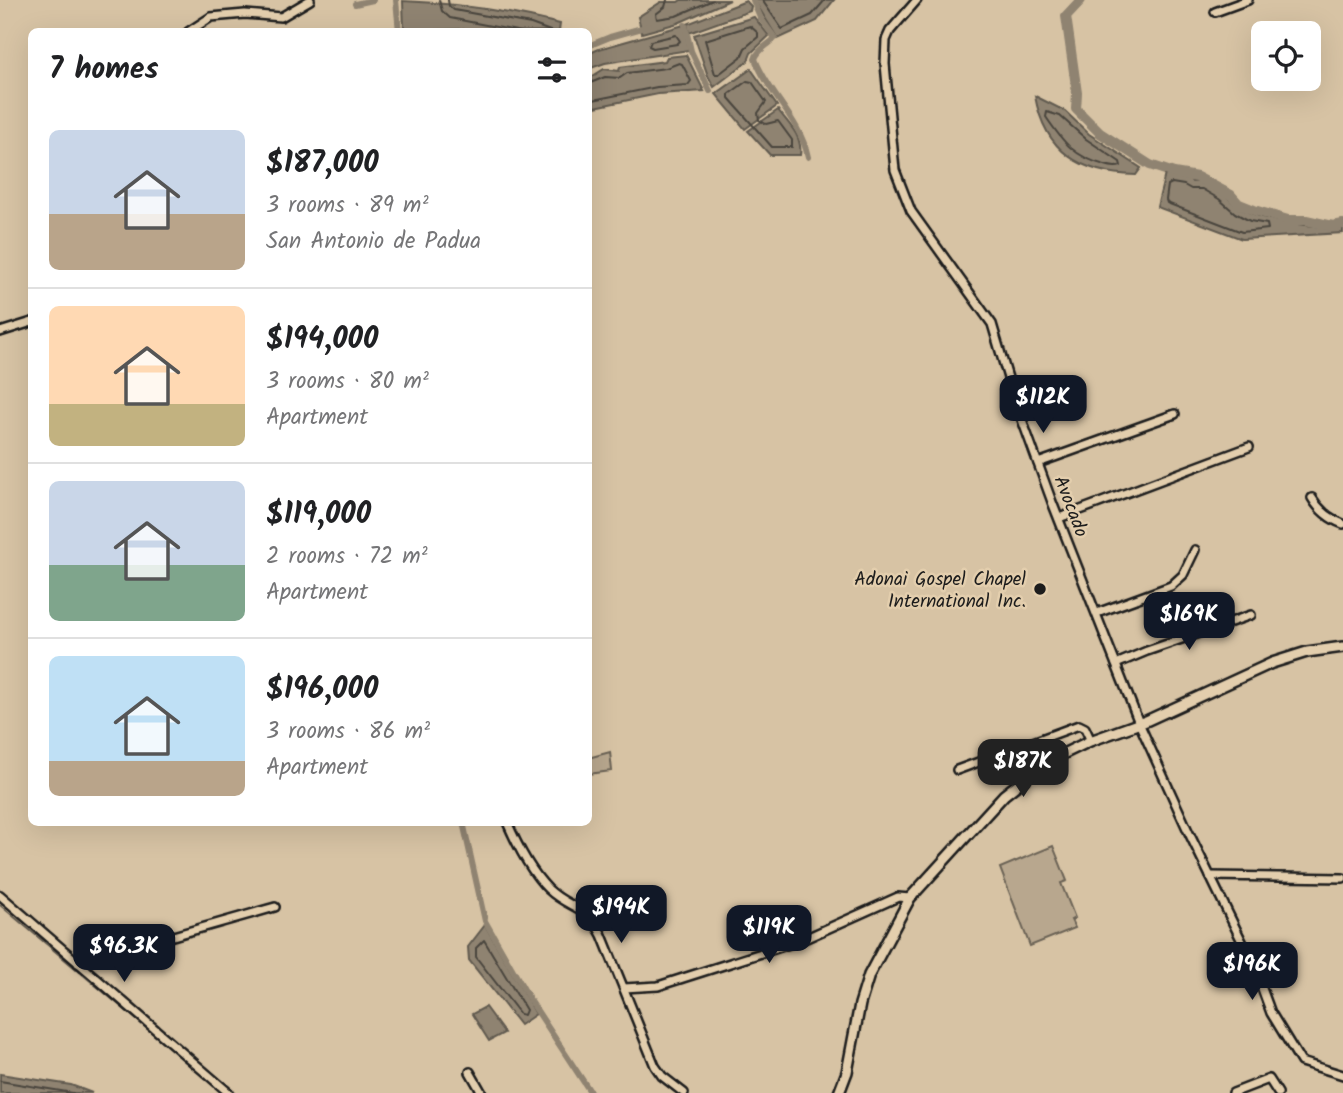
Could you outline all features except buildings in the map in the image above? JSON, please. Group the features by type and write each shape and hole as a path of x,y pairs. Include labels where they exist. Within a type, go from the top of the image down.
{"street":[{"path":"194,28 211,17 245,14 281,17 310,0"},
{"name":"Avocado","path":"917,0 890,31 886,40 885,64 895,170 911,211 992,324 1013,395 1038,463 1139,723 1253,964 1271,1013 1299,1060 1307,1066 1343,1075"},
{"path":"1215,12 1248,0"},
{"path":"0,332 28,323"},
{"path":"1038,463 1175,414"},
{"path":"1059,518 1249,447"},
{"path":"1312,498 1323,511 1343,524"},
{"path":"1097,613 1171,586 1183,575 1195,550"},
{"path":"1116,664 1251,615"},
{"path":"839,1093 847,1072 860,1004 870,975 910,898 1004,795 1032,773 1091,741 1139,723 1272,663 1307,652 1343,647"},
{"path":"957,770 1079,725 1085,728 1091,741"},
{"path":"508,826 519,849 547,888 593,918 655,1066 662,1076 684,1093"},
{"path":"1210,876 1343,878"},
{"path":"0,895 229,1093"},
{"path":"624,988 658,986 802,940 898,897 910,898"},
{"path":"78,963 275,907"},
{"path":"470,1072 482,1093"},
{"path":"1233,1093 1269,1079 1278,1093"}],"shaded area":[{"path":"610,752 612,771 592,774 592,757"},
{"path":"1053,846 1067,881 1061,883 1075,918 1071,920 1075,928 1030,946 1000,868"}],"water":[{"path":"730,0 678,23 642,33 638,17 661,2"},
{"path":"754,0 834,0 817,21 778,39"},
{"path":"403,1 462,6 560,24 559,28 404,28"},
{"path":"746,1 751,6 750,11 689,33 687,24"},
{"path":"754,17 769,36 751,53 748,61 714,87 694,35"},
{"path":"684,25 689,50 605,63 592,68 592,52"},
{"path":"686,55 704,91 658,94 592,108 592,76 604,69 619,71 620,67 665,61 667,57"},
{"path":"751,69 777,106 745,129 716,94"},
{"path":"1035,96 1065,111 1089,134 1141,168 1136,175 1098,170 1069,156 1047,132"},
{"path":"778,110 797,137 800,155 770,155 748,131"},
{"path":"1165,174 1189,178 1192,182 1202,181 1240,208 1252,213 1278,221 1306,225 1343,225 1343,233 1242,239 1157,207"},
{"path":"485,925 536,1014 520,1025 469,960 468,947"},
{"path":"485,1007 504,1033 489,1041 472,1014"},
{"path":"0,1074 71,1085 92,1093 0,1093"}],"waterway":[{"path":"355,4 373,0"},
{"path":"396,0 399,28"},
{"path":"753,0 761,19 775,38 755,59 798,131 808,157"},
{"path":"1081,0 1066,16 1077,93 1076,109 1100,133 1150,165 1197,177 1231,195 1239,204 1254,210 1288,220 1306,220 1333,226 1343,224"},
{"path":"685,25 691,51 710,91"},
{"path":"592,44 649,26"},
{"path":"464,826 485,921 530,1000 591,1093"},
{"path":"0,905 212,1083"}],"place":[{"name":"Adonai Gospel Chapel International Inc.","path":"1040,589"}]}
